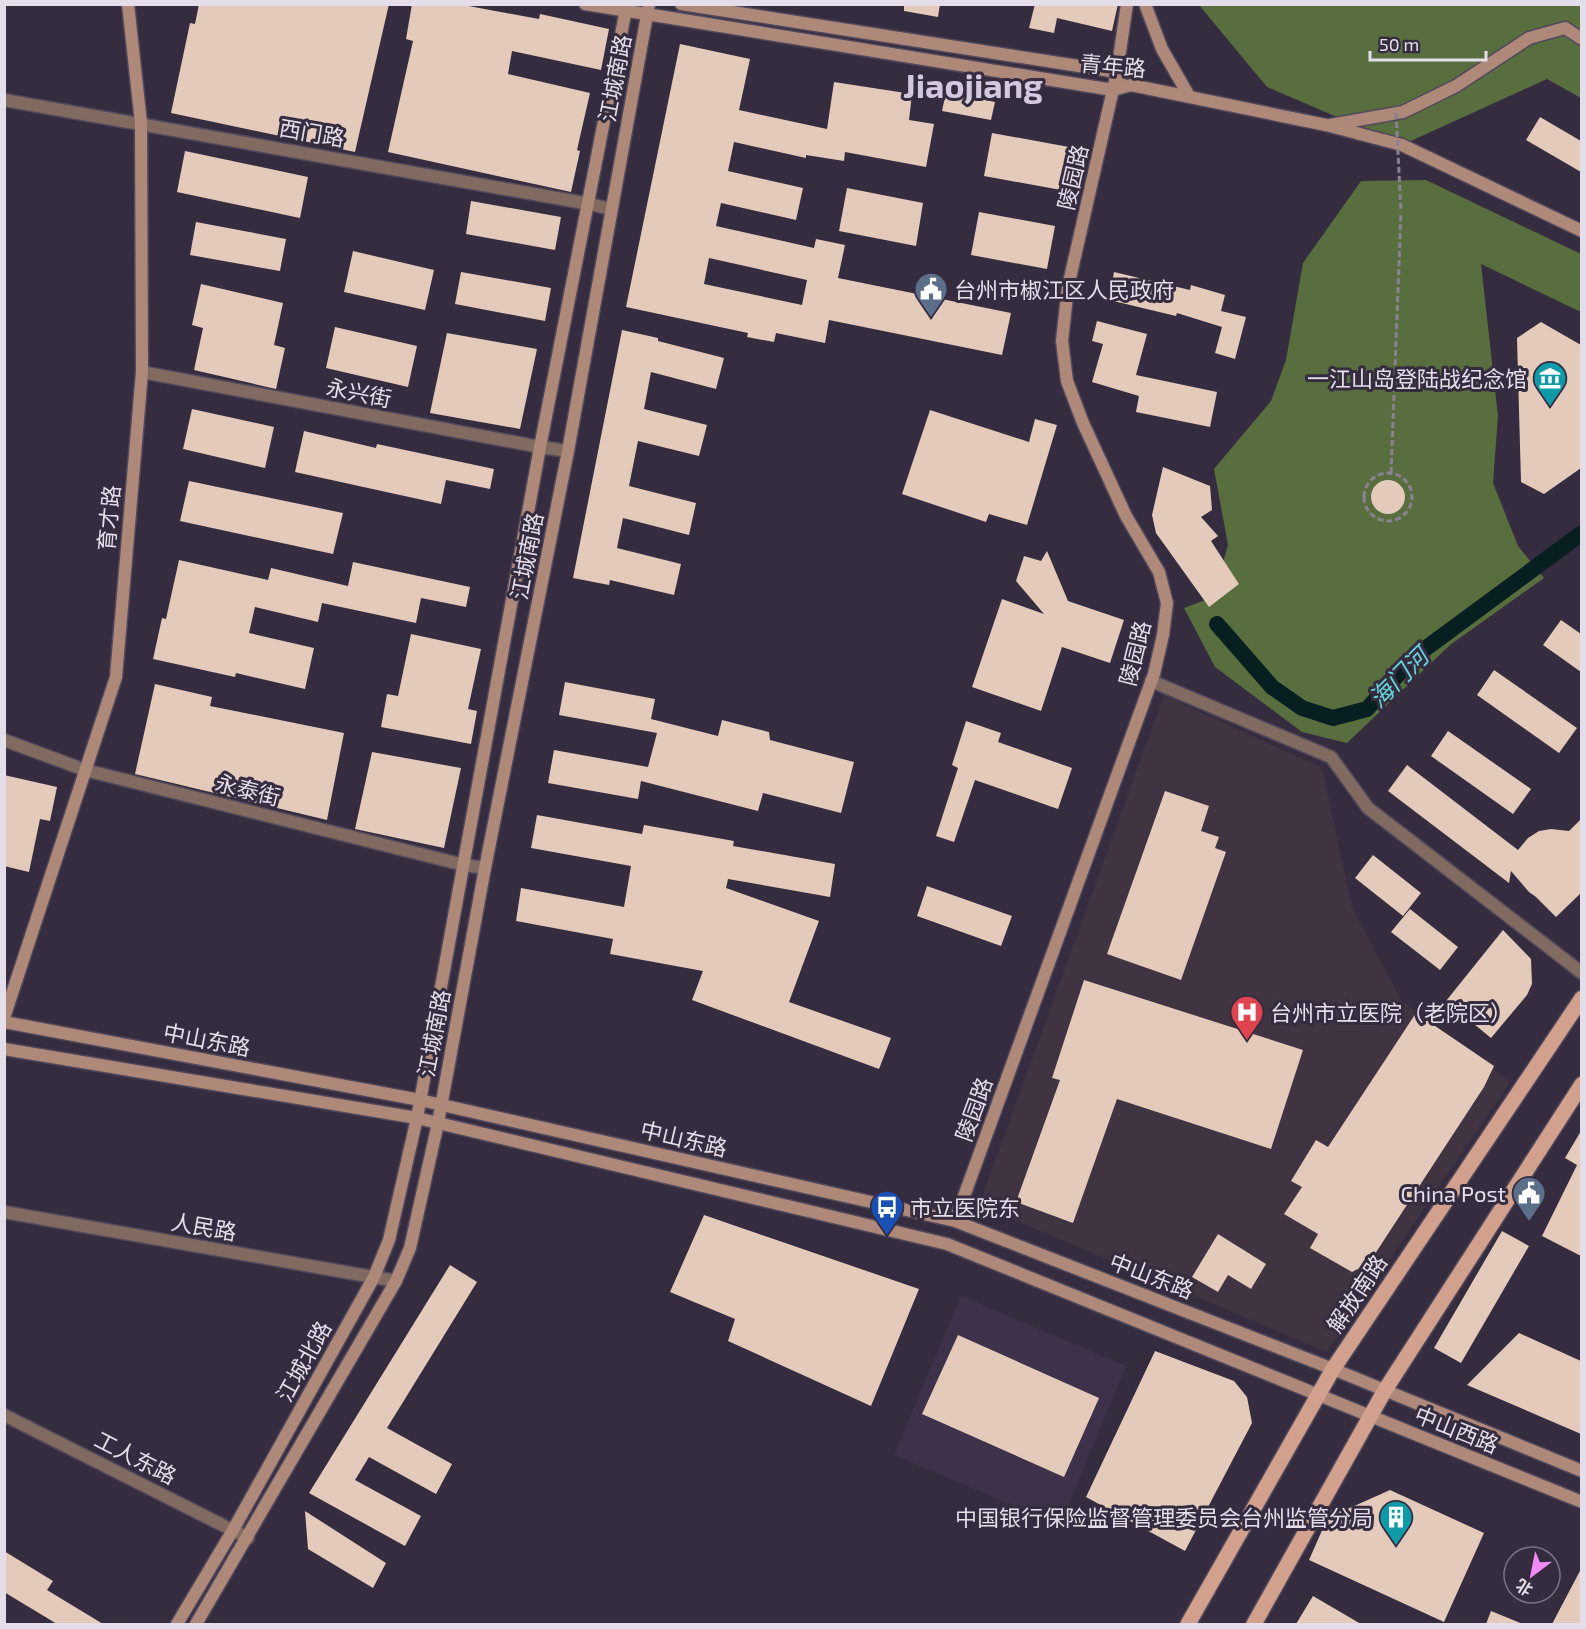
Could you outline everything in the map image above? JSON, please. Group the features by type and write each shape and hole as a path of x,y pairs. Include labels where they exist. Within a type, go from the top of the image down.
{"main road":[{"name":"育才路","path":"4,1020 116,677 142,372 141,123 128,4"},
{"name":"青年路","path":"585,4 648,9 1113,90 1131,85 1326,125 1402,145 1581,231"},
{"path":"681,4 1117,72 1131,85"},
{"name":"陵园路","path":"955,1221 1151,681 1163,635 1167,603 1159,572 1126,516 1083,423 1067,381 1062,340 1068,287 1117,72 1127,4"},
{"path":"1145,4 1161,49 1189,96"},
{"name":"江城南路","path":"420,1100 540,447 590,204 627,8"},
{"name":"江城南路","path":"441,1104 485,868 568,451 648,9"},
{"path":"1326,125 1403,112 1455,86 1529,38 1565,28 1581,39"},
{"name":"解放南路","path":"1188,1624 1316,1395 1581,998"},
{"name":"中山东路","path":"4,1020 441,1104 955,1221 1333,1369"},
{"name":"中山东路","path":"4,1049 417,1118 947,1244 1316,1395"},
{"path":"1254,1624 1385,1390 1581,1084"},
{"name":"江城北路","path":"177,1624 233,1530 374,1277 389,1240 420,1100"},
{"name":"江城北路","path":"196,1624 396,1281 410,1248 441,1104"},
{"name":"中山西路","path":"1333,1369 1581,1471"},
{"name":"中山西路","path":"1316,1395 1581,1502"}],"street":[{"name":"西门路","path":"4,100 590,204 610,210"},
{"name":"永兴街","path":"142,372 568,451"},
{"path":"1151,681 1330,757 1368,808 1581,973"},
{"name":"永泰街","path":"4,740 85,770 464,865 485,868"},
{"name":"人民路","path":"4,1212 396,1281"},
{"name":"工人东路","path":"4,1415 248,1538"}],"path":[{"path":"1391,473 1401,212 1396,113"},
{"path":"1385,473 1391,473 1407,481 1412,496 1408,511 1402,517 1386,521 1372,515 1367,508 1364,493 1371,480 1385,473"}],"shaded area":[{"name":"台州市立医院（老院区）","path":"1164,695 1322,768 1352,907 1401,1000 1510,1082 1327,1352 979,1205"},
{"path":"961,1296 1126,1366 1060,1525 894,1455"}],"green space":[{"path":"1199,5 1581,5 1581,98 1547,79 1402,145 1267,87"},
{"path":"1426,180 1581,254 1581,312 1481,264 1498,416 1493,483 1518,546 1544,578 1450,645 1347,743 1302,732 1215,667 1184,608 1213,597 1228,545 1214,469 1271,401 1286,360 1303,263 1361,181"}],"building":[{"path":"199,4 389,4 355,152 171,113 190,23 195,24"},
{"path":"412,4 458,4 539,19 540,14 609,29 601,70 512,51 508,74 590,93 577,150 580,151 571,192 388,152 413,41 406,39"},
{"path":"904,4 940,4 938,17 904,11"},
{"path":"1035,4 1118,4 1112,31 1057,18 1054,33 1029,28"},
{"path":"680,44 750,59 739,110 827,129 834,82 912,94 909,120 934,124 926,167 845,152 844,161 806,155 806,158 734,142 728,171 803,188 796,220 721,203 716,226 814,248 816,239 845,245 838,278 1011,313 1002,355 829,320 825,343 776,333 774,342 747,337 748,333 626,307","holes":["709,258 807,280 802,305 704,284"]},
{"path":"946,92 995,102 991,120 942,111"},
{"path":"1540,117 1581,141 1581,172 1526,140"},
{"path":"992,133 1069,147 1061,190 984,176"},
{"path":"185,151 308,177 300,218 177,192"},
{"path":"847,188 923,203 916,246 839,231"},
{"path":"471,201 561,217 555,250 466,234"},
{"path":"979,212 1055,226 1047,269 971,255"},
{"path":"196,222 286,239 280,271 190,255"},
{"path":"353,251 434,270 425,310 344,292"},
{"path":"461,272 551,288 545,321 455,304"},
{"path":"1114,272 1190,290 1191,285 1225,295 1221,311 1246,317 1235,359 1215,353 1222,327 1177,313 1176,316 1109,300"},
{"path":"201,284 283,303 274,345 285,348 276,389 194,370 203,328 192,325"},
{"path":"1097,321 1147,334 1136,375 1217,392 1210,427 1136,412 1139,396 1092,382 1103,344 1092,341"},
{"name":"一江山岛登陆战纪念馆","path":"1541,322 1581,345 1581,468 1544,494 1521,482 1517,338"},
{"path":"335,327 417,346 408,387 326,368"},
{"path":"622,330 658,338 658,341 724,358 716,389 651,372 644,409 707,425 699,456 638,441 629,486 696,503 689,535 623,518 617,548 681,564 674,595 610,580 609,585 573,578"},
{"path":"447,333 537,349 520,429 430,413"},
{"path":"192,409 274,427 265,468 183,449"},
{"path":"930,410 1029,442 1035,419 1057,425 1027,525 989,514 986,522 902,494"},
{"path":"304,431 376,448 377,444 494,469 490,489 446,480 441,504 295,472"},
{"path":"1163,467 1210,486 1212,510 1201,517 1218,536 1211,541 1239,584 1209,607 1156,533 1152,515"},
{"path":"1388,480 1400,485 1405,497 1400,509 1388,514 1376,509 1371,497 1376,485"},
{"path":"189,481 343,513 333,554 180,521"},
{"path":"1047,551 1068,601 1124,620 1110,663 1062,647 1041,711 972,687 1002,599 1044,614 1016,581 1024,556 1041,561"},
{"path":"179,560 268,580 271,568 348,586 353,562 470,587 466,607 421,598 416,623 322,603 318,622 255,607 249,633 314,648 305,689 236,673 235,677 153,659 162,618 166,619"},
{"path":"1561,620 1581,634 1581,672 1543,645"},
{"path":"411,634 481,649 468,709 477,711 471,744 381,727 387,694 398,696"},
{"path":"1494,670 1577,728 1559,753 1477,695"},
{"path":"565,682 655,699 651,719 718,736 722,720 769,732 770,740 854,762 841,813 763,793 758,811 641,781 638,799 548,783 554,750 648,767 657,733 559,715"},
{"path":"155,684 212,697 210,706 344,733 327,820 135,774"},
{"path":"966,721 1001,733 998,742 1072,768 1058,809 975,780 954,842 936,836 958,768 952,765"},
{"path":"1448,731 1531,789 1513,814 1431,756"},
{"path":"372,752 461,768 444,848 355,829"},
{"path":"1407,765 1518,850 1528,838 1539,831 1551,829 1569,831 1581,819 1581,893 1556,917 1529,892 1511,871 1509,883 1388,791"},
{"path":"4,775 57,787 50,821 40,819 29,872 4,866"},
{"path":"1165,791 1209,806 1201,831 1219,837 1215,848 1226,852 1181,980 1107,954"},
{"path":"537,815 642,834 644,825 734,841 733,846 835,864 830,897 728,879 726,888 819,921 789,1002 891,1038 879,1069 692,1000 703,971 610,954 613,939 516,921 521,888 624,907 631,866 531,848"},
{"path":"1373,855 1421,893 1403,916 1355,878"},
{"path":"927,886 1012,916 1001,946 917,916"},
{"path":"1410,909 1458,947 1440,970 1391,932"},
{"path":"1503,930 1531,959 1532,984 1527,995 1491,1038 1446,1001"},
{"path":"1084,980 1303,1050 1271,1149 1117,1099 1073,1223 1016,1202 1060,1080 1052,1078"},
{"path":"1416,1013 1494,1066 1484,1087 1369,1263 1352,1272 1310,1248 1318,1234 1284,1214 1302,1187 1291,1181 1316,1140 1328,1147"},
{"path":"1581,1131 1581,1256 1542,1236 1577,1165 1565,1158"},
{"path":"704,1215 919,1289 871,1406 728,1341 735,1319 670,1292"},
{"path":"1502,1231 1529,1246 1461,1363 1434,1348"},
{"path":"1218,1234 1266,1264 1251,1289 1228,1275 1218,1292 1192,1277"},
{"path":"450,1265 477,1282 387,1428 452,1464 436,1494 369,1457 355,1480 421,1516 405,1546 309,1493"},
{"path":"1519,1333 1581,1361 1581,1434 1467,1385"},
{"path":"958,1335 1099,1398 1064,1477 922,1414"},
{"path":"1155,1351 1234,1381 1247,1397 1252,1423 1185,1551 1086,1497"},
{"name":"中国银行保险监督管理委员会台州监管分局","path":"1390,1490 1484,1533 1444,1622 1309,1560 1331,1510 1343,1511"},
{"path":"305,1511 386,1563 373,1588 308,1549"},
{"path":"4,1551 53,1581 47,1590 103,1624 57,1624 4,1592"},
{"path":"1581,1569 1581,1624 1552,1624"},
{"path":"1313,1596 1361,1624 1296,1624"},
{"path":"1491,1611 1523,1624 1486,1624"}],"waterway":[{"name":"海门河","path":"1217,624 1272,687 1302,708 1333,718 1367,709 1414,657 1582,533"}],"place":[{"name":"台州市椒江区人民政府","path":"931,318"},
{"name":"一江山岛登陆战纪念馆","path":"1550,407"},
{"name":"台州市立医院（老院区）","path":"1247,1041"},
{"name":"China Post","path":"1529,1222"},
{"name":"市立医院东","path":"887,1236"},
{"name":"中国银行保险监督管理委员会台州监管分局","path":"1396,1546"}],"district":[{"name":"Jiaojiang","path":"973,84"}]}
